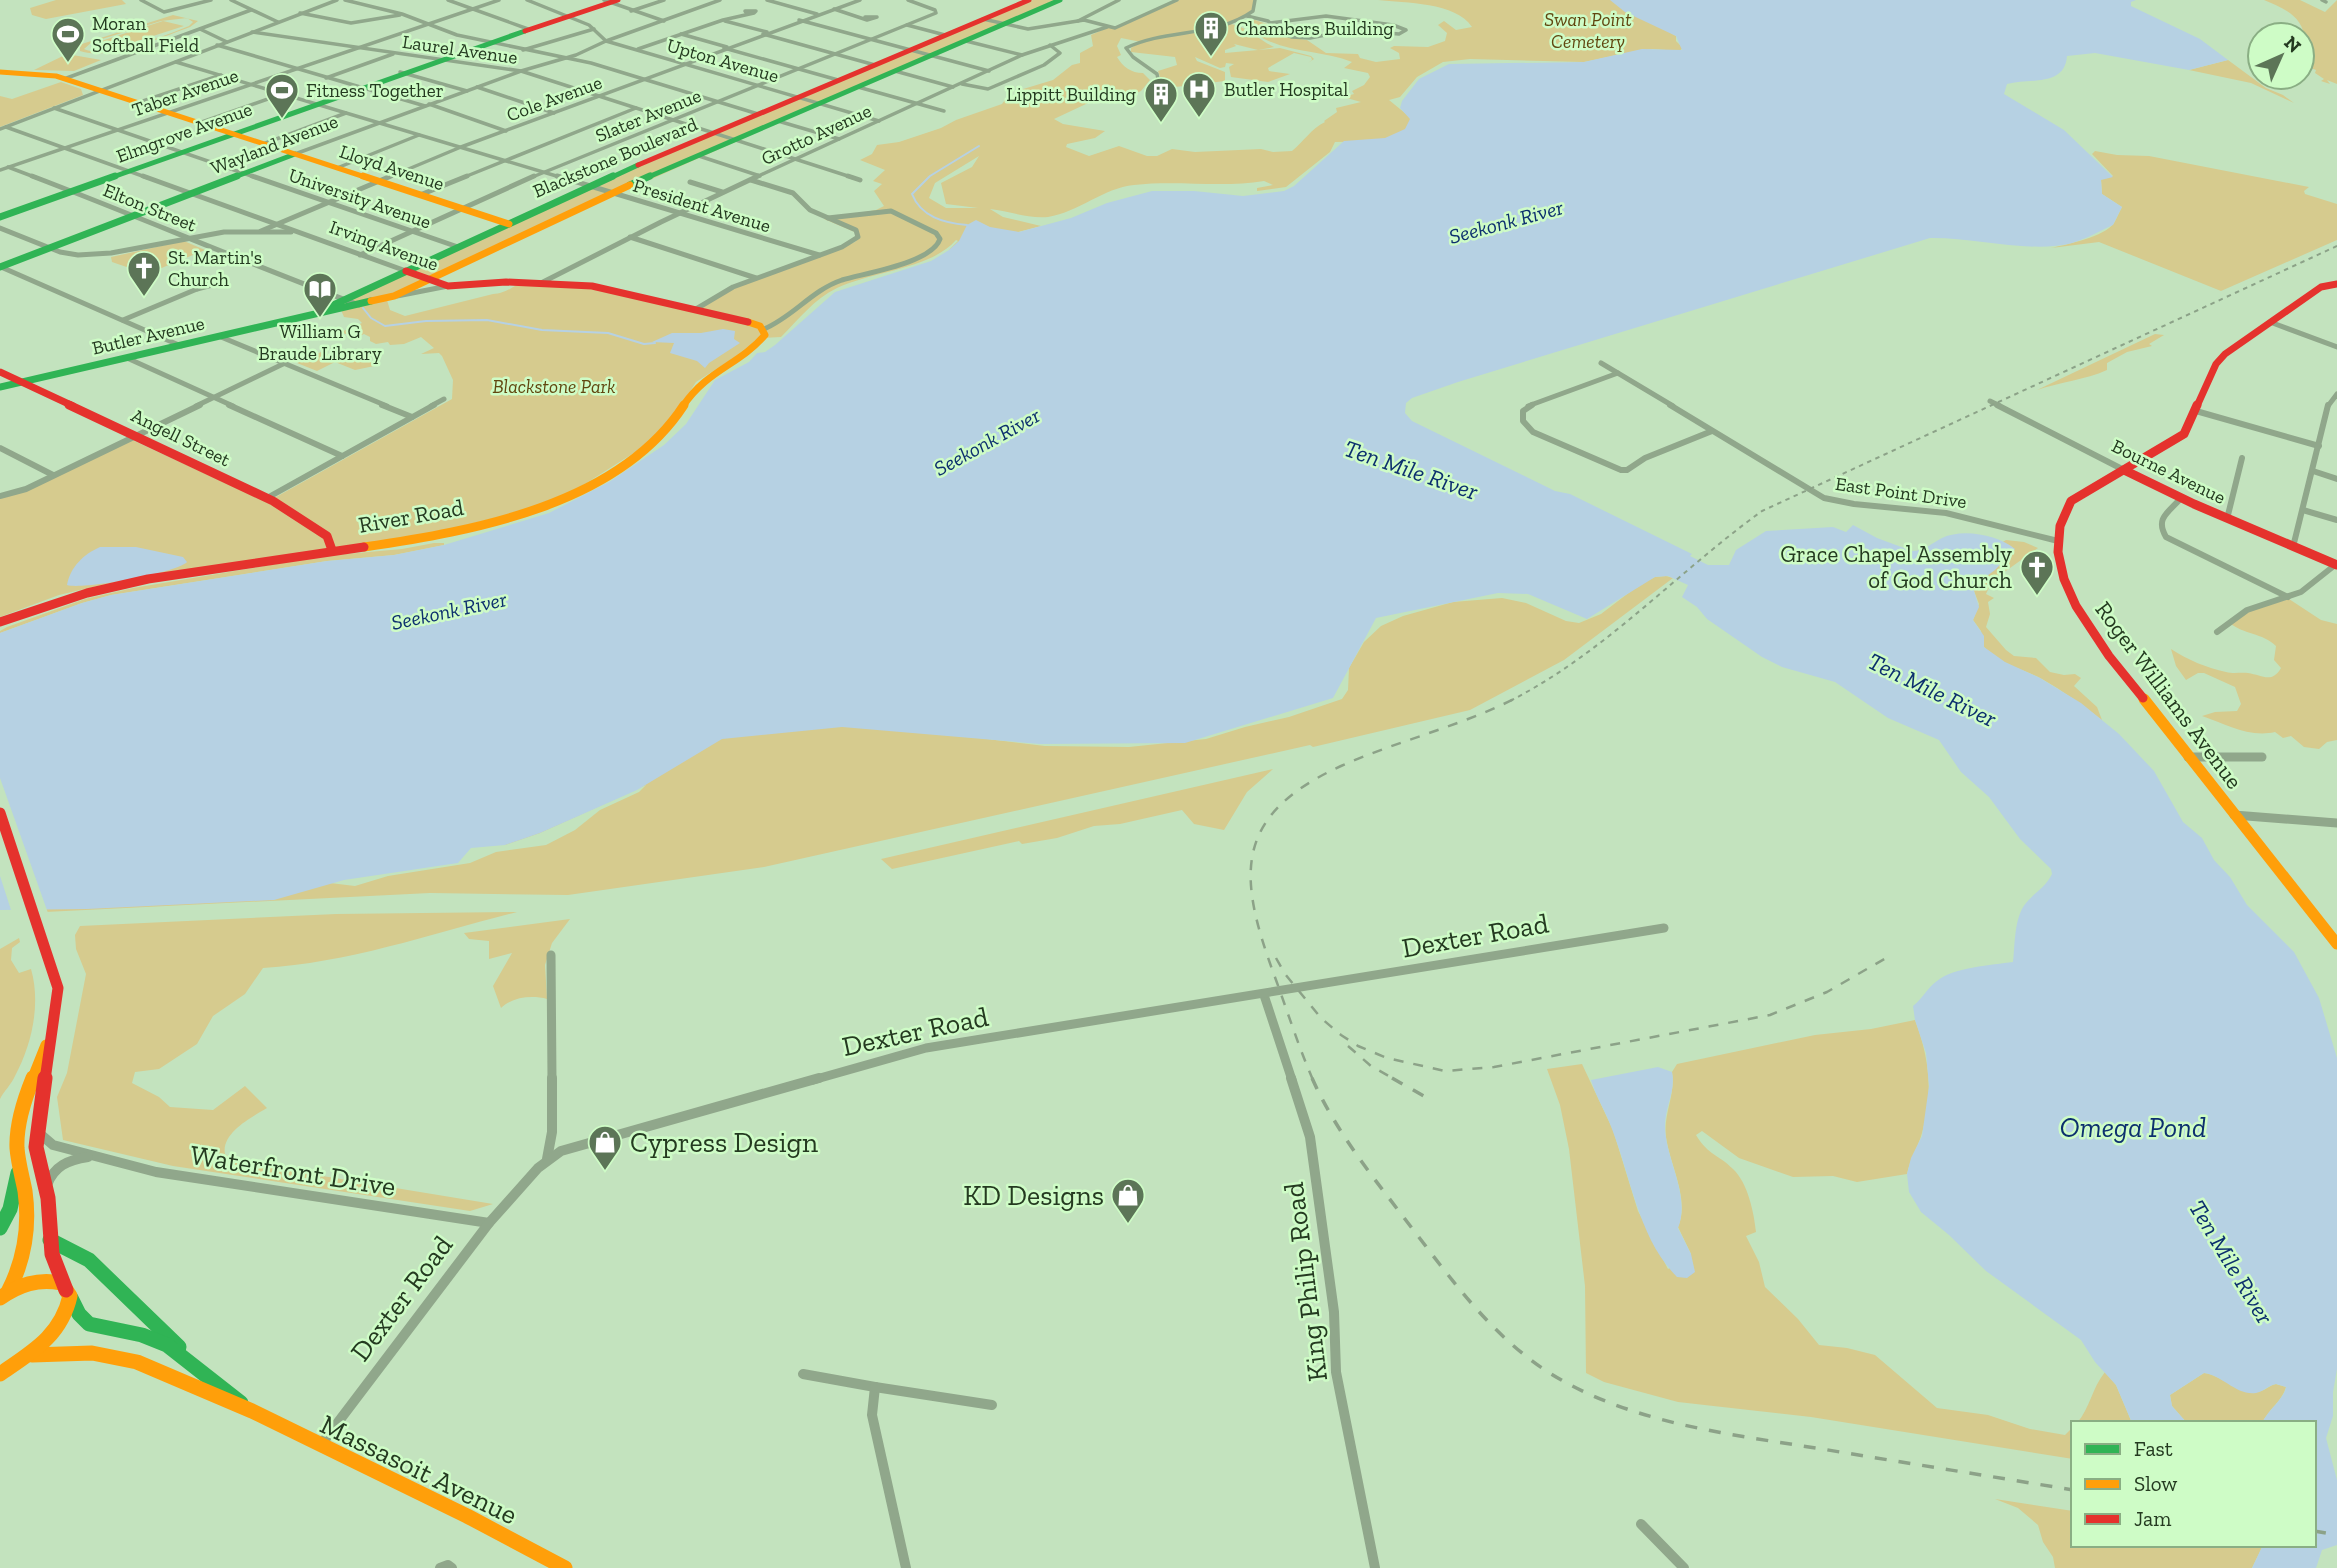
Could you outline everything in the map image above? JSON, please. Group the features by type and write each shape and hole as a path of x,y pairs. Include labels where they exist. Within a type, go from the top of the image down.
{"main road":[{"name":"Blackstone Boulevard","path":"304,318 588,186 1029,0"},
{"name":"Blackstone Boulevard","path":"304,318 394,296 612,193 1060,0"},
{"name":"Elmgrove Avenue","path":"0,217 439,59 472,42 490,41 610,1"},
{"name":"Lloyd Avenue","path":"0,72 53,75 532,230"},
{"name":"Wayland Avenue","path":"0,267 295,154"},
{"name":"Irving Avenue","path":"406,271 448,286 543,282 603,288 739,319 764,329"},
{"name":"Roger Williams Avenue","path":"2337,284 2321,287 2220,358 2196,411 2180,438 2067,505 2060,518 2058,541 2065,576 2087,628 2337,944"},
{"name":"Butler Avenue","path":"0,387 304,318"},
{"name":"River Road","path":"0,622 63,599 117,585 435,536 545,507 573,494 653,443 671,427 699,385 711,374 756,347 763,339 764,329"},
{"name":"Angell Street","path":"0,372 267,498 327,536 331,550"},
{"name":"Bourne Avenue","path":"2124,470 2227,519 2336,565"},
{"path":"0,814 58,988 55,1023 37,1130 37,1153 46,1190 50,1240 61,1283"},
{"path":"3,1296 23,1266 28,1250 27,1205 17,1142 21,1115 55,1023"},
{"path":"0,1228 13,1200 19,1167"},
{"path":"50,1240 89,1260 211,1378"},
{"path":"3,1296 36,1280 50,1279 61,1283"},
{"name":"Massasoit Avenue","path":"61,1283 79,1314 89,1324 158,1341 181,1354 252,1411"},
{"path":"0,1374 47,1342 59,1329 69,1311 70,1296"},
{"name":"Massasoit Avenue","path":"23,1358 82,1352 121,1357 252,1411 467,1516 565,1568"},
{"path":"0,1364 23,1358"}],"street":[{"path":"141,0 164,12 211,0"},
{"path":"231,0 278,22"},
{"path":"3,128 337,0"},
{"path":"345,0 402,14 472,42"},
{"path":"448,0 528,29"},
{"name":"Taber Avenue","path":"0,170 499,0"},
{"path":"527,0 594,29 606,41"},
{"path":"631,11 664,0"},
{"name":"Wayland Avenue","path":"295,154 521,71 567,58 720,0"},
{"path":"770,0 817,14"},
{"name":"Cole Avenue","path":"261,230 461,147 857,0"},
{"name":"Slater Avenue","path":"360,255 543,172 936,13 927,2 916,3 908,0"},
{"path":"1078,21 1119,0"},
{"path":"983,19 1028,29 1078,21 1098,22 1107,27 1121,26 1177,0"},
{"path":"1160,89 1157,74 1133,57 1126,48 1159,37 1224,26 1248,16 1255,8 1255,0"},
{"path":"610,1 631,11 664,20"},
{"path":"831,9 864,17"},
{"path":"64,79 251,10"},
{"path":"300,13 351,23 402,14"},
{"path":"638,49 747,14"},
{"path":"1248,16 1270,23 1326,16 1393,25 1406,30 1399,34 1351,30 1303,38 1281,34 1270,23"},
{"path":"723,20 875,65"},
{"path":"799,20 989,71"},
{"path":"907,25 945,35"},
{"name":"Grotto Avenue","path":"543,282 722,192 1022,55 1087,36 1107,27"},
{"path":"200,29 227,42"},
{"path":"523,50 594,29"},
{"name":"Laurel Avenue","path":"252,32 521,71 860,180"},
{"path":"681,34 838,80"},
{"path":"490,41 567,58 758,114"},
{"name":"Upton Avenue","path":"606,41 879,121"},
{"path":"966,41 1022,55"},
{"path":"217,45 427,105 506,131"},
{"path":"962,84 988,89 1000,80 1039,68 1059,53 1050,45"},
{"path":"326,78 393,54"},
{"name":"President Avenue","path":"176,62 819,255"},
{"path":"895,71 954,88"},
{"path":"400,72 467,91"},
{"path":"137,103 221,75"},
{"path":"477,87 554,113"},
{"path":"858,87 944,111"},
{"path":"199,123 282,94"},
{"name":"University Avenue","path":"54,108 458,247"},
{"path":"420,195 636,108"},
{"path":"264,144 346,113"},
{"path":"779,121 839,139"},
{"name":"Irving Avenue","path":"3,128 406,271"},
{"path":"337,168 419,135"},
{"path":"698,156 760,176"},
{"name":"Elton Street","path":"8,167 189,237 220,253 359,305"},
{"path":"696,309 733,287 850,243 859,233 810,210 793,193 751,180"},
{"path":"690,182 722,192"},
{"path":"764,329 779,322 813,295 832,284 923,256 939,245 940,239 936,233 901,213 891,211 828,218"},
{"path":"0,228 68,254 99,254 189,237 261,230 297,232"},
{"path":"630,237 756,278"},
{"path":"0,267 181,346"},
{"name":"Blackstone Boulevard","path":"394,296 448,286"},
{"path":"123,320 197,289"},
{"path":"2270,322 2337,347"},
{"path":"221,337 412,417"},
{"path":"127,358 342,456"},
{"path":"0,496 26,489 280,362"},
{"name":"East Point Drive","path":"1601,363 1806,489 1835,501 1947,513 2058,541"},
{"path":"1618,373 1528,406 1523,411 1523,421 1534,432 1621,470 1712,431"},
{"path":"2293,547 2328,405 2337,394"},
{"path":"267,498 444,399"},
{"name":"Bourne Avenue","path":"1990,401 2124,470"},
{"path":"2196,411 2319,446"},
{"path":"0,448 53,475"},
{"path":"2227,519 2242,458"},
{"path":"2313,471 2337,478"},
{"path":"2181,498 2161,521 2160,526 2166,537 2288,597"},
{"path":"2303,510 2337,520"},
{"path":"2217,632 2247,610 2288,597 2311,586 2336,565"},
{"path":"2188,757 2262,757"},
{"path":"2234,815 2337,823"},
{"name":"Dexter Road","path":"320,1446 489,1223 547,1159 576,1146 926,1048 1664,928"},
{"path":"547,1159 552,1132 551,955"},
{"name":"King Philip Road","path":"1264,995 1310,1137 1334,1312 1337,1376 1377,1568"},
{"name":"Waterfront Drive","path":"37,1130 52,1145 166,1174 489,1223"},
{"name":"Waterfront Drive","path":"46,1190 50,1176 58,1166 72,1159 91,1157"},
{"path":"803,1374 992,1405"},
{"path":"875,1387 872,1415 906,1568"},
{"path":"1641,1524 1684,1568"}],"green space":[{"path":"56,0 122,0 126,4 46,19 32,15 30,8"},
{"path":"1033,0 1055,0 388,296 328,311 622,173"},
{"path":"1179,0 1254,0 1255,8 1231,24 1243,28 1274,47 1258,50 1280,48 1311,56 1314,59 1308,63 1312,60 1311,57 1294,53 1268,68 1269,71 1290,74 1268,82 1231,77 1229,67 1234,64 1226,63 1225,67 1220,68 1195,57 1197,61 1225,72 1225,81 1167,88 1163,86 1158,71 1177,65 1175,57 1131,52 1131,48 1141,42 1121,38 1117,46 1121,55 1117,57 1119,61 1128,69 1143,73 1150,80 1141,91 1130,96 1103,96 1054,119 1063,124 1105,131 1095,138 1067,144 1066,147 1089,156 1119,146 1147,156 1157,156 1172,149 1195,152 1261,149 1273,152 1292,151 1337,112 1336,108 1361,102 1343,97 1354,94 1352,91 1364,85 1370,77 1368,73 1344,68 1352,62 1268,41 1243,23 1255,20 1267,24 1279,36 1307,40 1326,53 1358,54 1360,58 1376,62 1400,59 1399,53 1390,48 1394,46 1428,47 1445,41 1447,33 1438,25 1444,21 1456,30 1472,27 1464,19 1442,8 1378,0 1614,0 1676,36 1676,41 1683,48 1679,51 1636,51 1584,62 1470,59 1443,62 1417,77 1400,97 1389,100 1411,118 1411,128 1392,141 1335,142 1330,152 1286,187 1257,191 1257,188 1273,185 1264,181 1134,185 1048,217 990,209 1003,217 1041,226 949,250 958,241 956,240 932,257 837,288 807,310 781,337 760,338 755,344 696,382 669,424 651,442 577,489 533,508 432,534 127,579 59,595 0,617 0,499 132,440 267,502 452,399 453,380 442,356 439,353 421,354 434,348 421,337 404,344 390,345 388,342 376,344 364,334 355,338 341,332 362,323 358,319 344,317 341,310 387,300 390,310 405,316 503,292 528,282 588,286 695,309 728,290 855,242 857,233 824,219 876,210 884,206 874,191 882,184 873,181 885,170 860,160 872,154 877,145 899,142 941,128 1002,104 1007,97 1021,95 1020,90 1053,80 1072,65 1080,63 1080,53 1093,46 1091,35 1107,28 1118,28","holes":["1234,44 1258,50 1225,53 1225,50 1236,46","979,156 972,167 941,183 946,204 978,208 946,208 929,198 935,183"]},
{"path":"2264,0 2300,0 2325,12 2337,0 2337,84 2321,81 2324,79 2316,74 2316,21 2298,21 2286,10"},
{"path":"173,15 186,18 161,21 92,42 84,49 94,52 121,49 189,26 193,22 188,19 198,21 190,27 150,42 120,50 92,53 80,51 80,46 66,49"},
{"path":"163,21 184,26 116,48 95,43"},
{"name":"Moran Softball Field","path":"67,54 101,60 74,71 34,70"},
{"path":"2228,60 2246,73 2246,82 2189,70"},
{"path":"61,82 81,89 83,95 0,127 0,96 12,99"},
{"path":"2268,91 2283,95 2294,103"},
{"path":"2095,151 2149,156 2309,187 2304,191 2305,194 2337,204 2337,240 2221,291 2099,242 2051,248 2085,239 2109,228 2122,207 2102,194 2101,179 2113,176 2092,154"},
{"path":"184,241 205,250 147,274 112,262 111,257"},
{"path":"2155,334 2164,335 2149,344 2152,346 2127,352 2107,363 2107,370 2037,390"},
{"path":"321,352 357,356 379,365 355,370 335,362 317,371 297,363"},
{"path":"2006,540 2024,542 2038,548 1992,581 1986,594 1994,598 1988,602 1990,614 1986,627 2014,656 2036,658 2050,672 2075,674 2081,678 2074,686 2097,707 2102,720 2050,684 2004,662 1984,647 1981,631 1973,620 1979,604 1974,591 1980,581 2014,552 2012,547 2001,543"},
{"path":"434,543 444,545 394,555 327,561 111,595 0,633 7,627 85,599 133,588 324,556 402,549"},
{"path":"1655,577 1673,578 1564,660 1470,710 764,867 568,895 430,893 45,912 46,903 330,883 355,886 388,876 470,863 496,852 546,845 575,830 600,810 639,792 646,785 540,833 505,845 524,811 766,712 1045,746 1129,747 1206,739 1289,717 1342,699 1348,690 1349,668 1364,642 1381,626 1403,616 1453,602 1502,598 1526,603 1566,621 1579,623 1601,614 1639,585"},
{"path":"2289,599 2321,620 2337,624 2337,740 2327,742 2319,749 2304,747 2291,736 2283,738 2275,732 2247,732 2202,716 2215,712 2237,711 2241,704 2235,687 2204,673 2198,673 2186,680 2176,666 2171,649 2184,657 2219,670 2274,676 2281,668 2274,660 2276,646 2265,638 2230,623 2242,613"},
{"path":"1273,769 1247,792 1224,830 1194,824 1182,810 1120,824 1094,826 1057,838 1022,844 1019,841 892,869 881,859"},
{"path":"517,912 359,954 263,968 245,994 213,1016 197,1044 159,1069 135,1072 132,1083 159,1097 170,1107 213,1110 245,1086 267,1108 239,1126 228,1139 225,1154 238,1162 493,1204 470,1211 173,1166 63,1140 57,1097 67,1073 86,974 76,949 75,935 80,926 336,914"},
{"path":"570,919 552,943 545,965 547,999 522,998 501,1008 493,986 512,953 489,959 489,941 469,939 464,933"},
{"path":"19,938 20,942 12,948 11,960 19,973 31,969 35,1010 21,1064 0,1099 0,949"},
{"path":"1915,1020 1924,1048 1928,1104 1922,1133 1907,1174 1857,1182 1833,1176 1793,1177 1739,1158 1702,1131 1696,1135 1709,1151 1733,1169 1743,1182 1752,1207 1756,1232 1746,1236 1759,1262 1765,1287 1798,1319 1819,1345 1875,1355 1937,1408 1988,1415 2030,1429 2065,1435 2071,1429 2071,1459 1811,1417 1678,1402 1604,1382 1586,1373 1585,1286 1569,1149 1560,1105 1547,1069 1582,1064 1613,1130 1638,1211 1668,1269 1691,1254 1678,1227 1681,1194 1666,1137 1672,1072 1677,1064 1815,1035 1871,1029"},
{"path":"2105,1372 2116,1385 2131,1421 2078,1421"},
{"path":"2204,1373 2246,1391 2261,1391 2276,1384 2286,1387 2263,1421 2185,1421 2172,1406 2170,1395"},
{"path":"1995,1499 2071,1511 2071,1547 2262,1547 2252,1568 2055,1568 2053,1557 2043,1542 2038,1525 2018,1508"}],"water":[{"path":"1610,0 2136,0 2131,2 2131,6 2200,39 2228,60 2189,70 2095,53 2067,56 2065,66 2053,77 2007,84 2004,94 2064,130 2113,177 2101,180 2102,194 2122,207 2113,225 2088,237 2072,243 2039,247 1930,238 1458,382 1412,398 1406,403 1405,413 1412,421 1555,491 1570,494 1692,554 1690,556 1708,565 1729,565 1736,550 1766,531 1833,527 1846,532 1853,525 1877,538 1912,551 1950,535 1970,533 1999,540 2015,549 1980,581 1974,591 1979,607 1973,620 1984,636 1984,647 2005,662 2040,678 2081,703 2119,734 2154,771 2183,822 2202,838 2214,860 2230,877 2247,905 2294,952 2319,998 2337,1058 2337,1369 2333,1416 2326,1438 2337,1480 2337,1545 2322,1550 2316,1568 2252,1568 2262,1547 2316,1547 2316,1421 2263,1421 2286,1387 2276,1384 2259,1392 2249,1393 2204,1373 2170,1395 2172,1406 2185,1421 2131,1421 2116,1385 2095,1362 2081,1340 1986,1271 1921,1212 1909,1192 1907,1174 1911,1158 1922,1136 1929,1086 1926,1053 1913,1006 1944,976 1974,967 2013,962 2019,916 2026,903 2050,879 2051,869 2020,839 1989,797 1961,772 1939,740 1888,718 1835,682 1782,667 1762,657 1707,619 1697,607 1682,597 1688,585 1668,576 1655,577 1587,619 1528,594 1498,593 1376,618 1333,698 1185,743 1040,744 842,727 722,739 637,790 540,833 505,845 471,848 458,863 344,880 274,900 87,909 0,910 0,633 111,595 327,561 394,555 444,545 549,513 609,482 664,445 686,424 715,380 749,362 757,353 765,352 775,345 835,292 931,261 959,241 967,225 976,220 990,227 1019,232 1152,191 1194,191 1243,196 1284,191 1294,186 1344,141 1385,138 1405,129 1410,119 1400,108 1402,101 1419,79 1449,64 1584,62 1642,49 1682,50 1676,36 1625,12"},
{"path":"723,329 735,331 734,339 740,343 705,368 697,361 670,353 674,343 652,342 672,333 701,333"},
{"path":"100,547 136,547 183,557 187,562 166,571 129,580 67,585 71,572 79,562"},
{"path":"1658,1067 1672,1072 1673,1079 1665,1126 1680,1190 1681,1215 1678,1228 1691,1254 1695,1272 1687,1278 1677,1277 1653,1245 1637,1207 1612,1129 1591,1080"}],"pier":[{"path":"0,778 48,913 12,913 0,876"}],"waterway":[{"path":"967,225 934,217 921,208 912,194 930,176 979,146"},
{"path":"363,308 371,318 385,326 426,321 487,320 542,330 608,333 644,344 655,343"}],"railway":[{"path":"1511,700 1545,681 1609,636 1762,511 2337,246"},
{"path":"1313,1080 1298,1043 1255,912 1251,882 1253,855 1261,830 1278,807 1305,786 1341,766 1511,700"},
{"path":"1276,958 1285,974 1321,1018 1341,1035 1358,1046 1387,1058 1445,1071 1494,1067 1770,1015 1827,992 1886,958"},
{"path":"1348,1046 1371,1066 1396,1080"},
{"path":"1392,1078 1429,1099"},
{"path":"1313,1080 1332,1117 1356,1154 1470,1302 1524,1355 1576,1388 1609,1403 1679,1424 2071,1490"},
{"path":"2316,1531 2337,1535"}],"traffic: fast":[{"path":"630,185 1060,0"},
{"path":"0,217 525,31"},
{"path":"0,267 295,154"},
{"path":"329,307 638,165"},
{"path":"0,387 371,301"},
{"path":"0,1228 10,1209 18,1173"},
{"path":"50,1240 89,1260 179,1347"},
{"path":"71,1298 79,1314 89,1324 142,1335 167,1345 241,1403"}],"traffic: slow":[{"path":"0,72 56,76 509,224"},
{"path":"371,301 394,296 630,185"},
{"path":"364,547 480,526 518,515 591,485 656,441 705,379 759,342 765,335 760,326 748,322"},
{"path":"2143,698 2337,944"},
{"path":"8,1292 24,1254 27,1228 26,1201 18,1155 18,1131 27,1093 46,1045"},
{"path":"0,1298 14,1289 37,1281 61,1283"},
{"path":"0,1374 54,1333 67,1310 70,1296 66,1290"},
{"path":"32,1355 92,1353 137,1362 252,1411 467,1516 565,1568"}],"traffic: jam":[{"path":"525,31 618,0"},
{"path":"638,165 1029,0"},
{"path":"406,271 448,286 506,282 592,286 748,322"},
{"path":"2143,698 2092,632 2064,579 2058,552 2060,526 2071,501 2184,434 2216,364 2225,354 2321,287 2337,284"},
{"path":"0,372 273,501 327,536 332,550"},
{"path":"2124,470 2194,504 2337,565"},
{"path":"0,622 117,585 209,568 364,547"},
{"path":"0,813 58,988 55,1022 37,1124 36,1147 48,1198 52,1254 66,1290"}],"place":[{"name":"Chambers Building","path":"1211,58"},
{"name":"Moran Softball Field","path":"68,64"},
{"name":"Butler Hospital","path":"1199,119"},
{"name":"Fitness Together","path":"282,120"},
{"name":"Lippitt Building","path":"1161,124"},
{"name":"St. Martin's Church","path":"144,298"},
{"name":"William G Braude Library","path":"320,319"},
{"name":"Grace Chapel Assembly of God Church","path":"2037,597"},
{"name":"Cypress Design","path":"605,1172"},
{"name":"KD Designs","path":"1128,1225"}],"park label":[{"name":"Swan Point Cemetery","path":"1588,30"},
{"name":"Blackstone Park","path":"554,386"}],"water label":[{"name":"Seekonk River","path":"1506,222"},
{"name":"Seekonk River","path":"987,442"},
{"name":"Ten Mile River","path":"1411,470"},
{"name":"Seekonk River","path":"449,611"},
{"name":"Ten Mile River","path":"1932,690"},
{"name":"Omega Pond","path":"2133,1127"},
{"name":"Ten Mile River","path":"2231,1262"}]}
